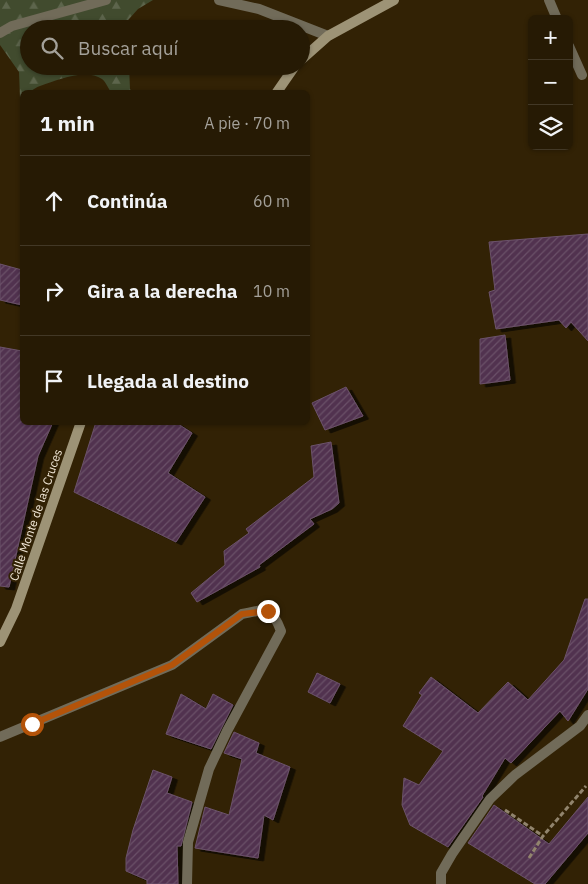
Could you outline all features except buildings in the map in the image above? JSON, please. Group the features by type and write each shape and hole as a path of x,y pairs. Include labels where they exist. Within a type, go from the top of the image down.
{"street":[{"path":"34,20 106,0"},
{"path":"219,0 259,9 287,20"},
{"path":"310,52 328,36 394,0"},
{"path":"549,0 555,15"},
{"path":"0,33 20,24"},
{"path":"310,29 328,36"},
{"path":"573,55 582,75"},
{"path":"278,90 289,75"},
{"name":"Calle Monte de las Cruces","path":"0,642 16,609 80,425"},
{"path":"0,738 172,665 242,614 268,611 275,615 281,630 209,769 188,842 187,884"},
{"path":"441,884 441,873 490,799 515,775 580,726 588,715"}],"path":[{"path":"529,858 543,836 586,786"},
{"path":"490,799 543,836"}],"green space":[{"path":"0,0 153,0 138,9 128,20 20,20 20,75 80,75 63,78 32,90 20,90 20,98 19,72 0,45"},
{"path":"88,75 129,75 131,90 110,90 102,79"}],"route":[{"path":"32,724 172,665 242,614 268,611"}]}
